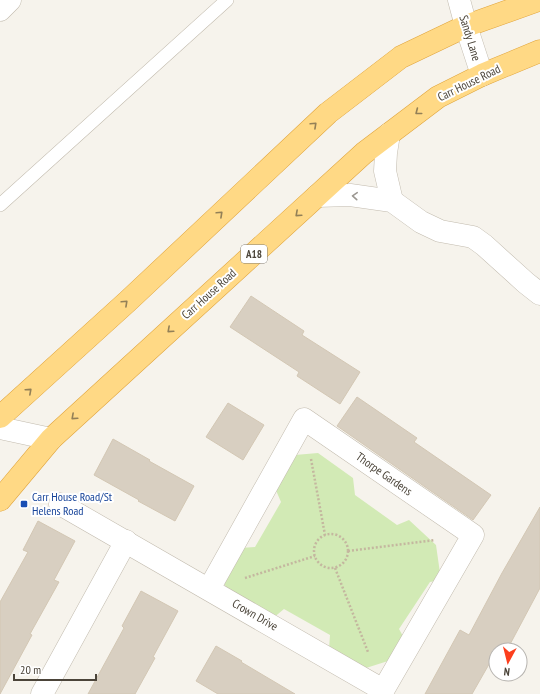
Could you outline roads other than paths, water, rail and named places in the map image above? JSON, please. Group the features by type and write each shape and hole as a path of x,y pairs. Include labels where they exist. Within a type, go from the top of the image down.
{"highway":[{"path":"0,417 128,301 328,113 401,57 466,26 539,0"},
{"name":"Carr House Road","path":"0,500 51,439 364,154 438,97 482,75 540,51"}],"street":[{"path":"0,10 10,0"},
{"name":"Sandy Lane","path":"459,0 482,75"},
{"path":"389,134 385,171 392,200"},
{"path":"317,196 350,195 392,200 421,222 440,231 473,237 484,245 526,284 540,294"},
{"name":"Thorpe Gardens","path":"209,589 304,419 473,535 382,692"},
{"path":"0,428 51,439"},
{"name":"Crown Drive","path":"60,504 209,589 382,692"},
{"path":"42,694 126,541"}],"lane":[{"path":"0,205 227,0"}],"place":[{"name":"Carr House Road/St Helens Road","path":"24,504"}]}
